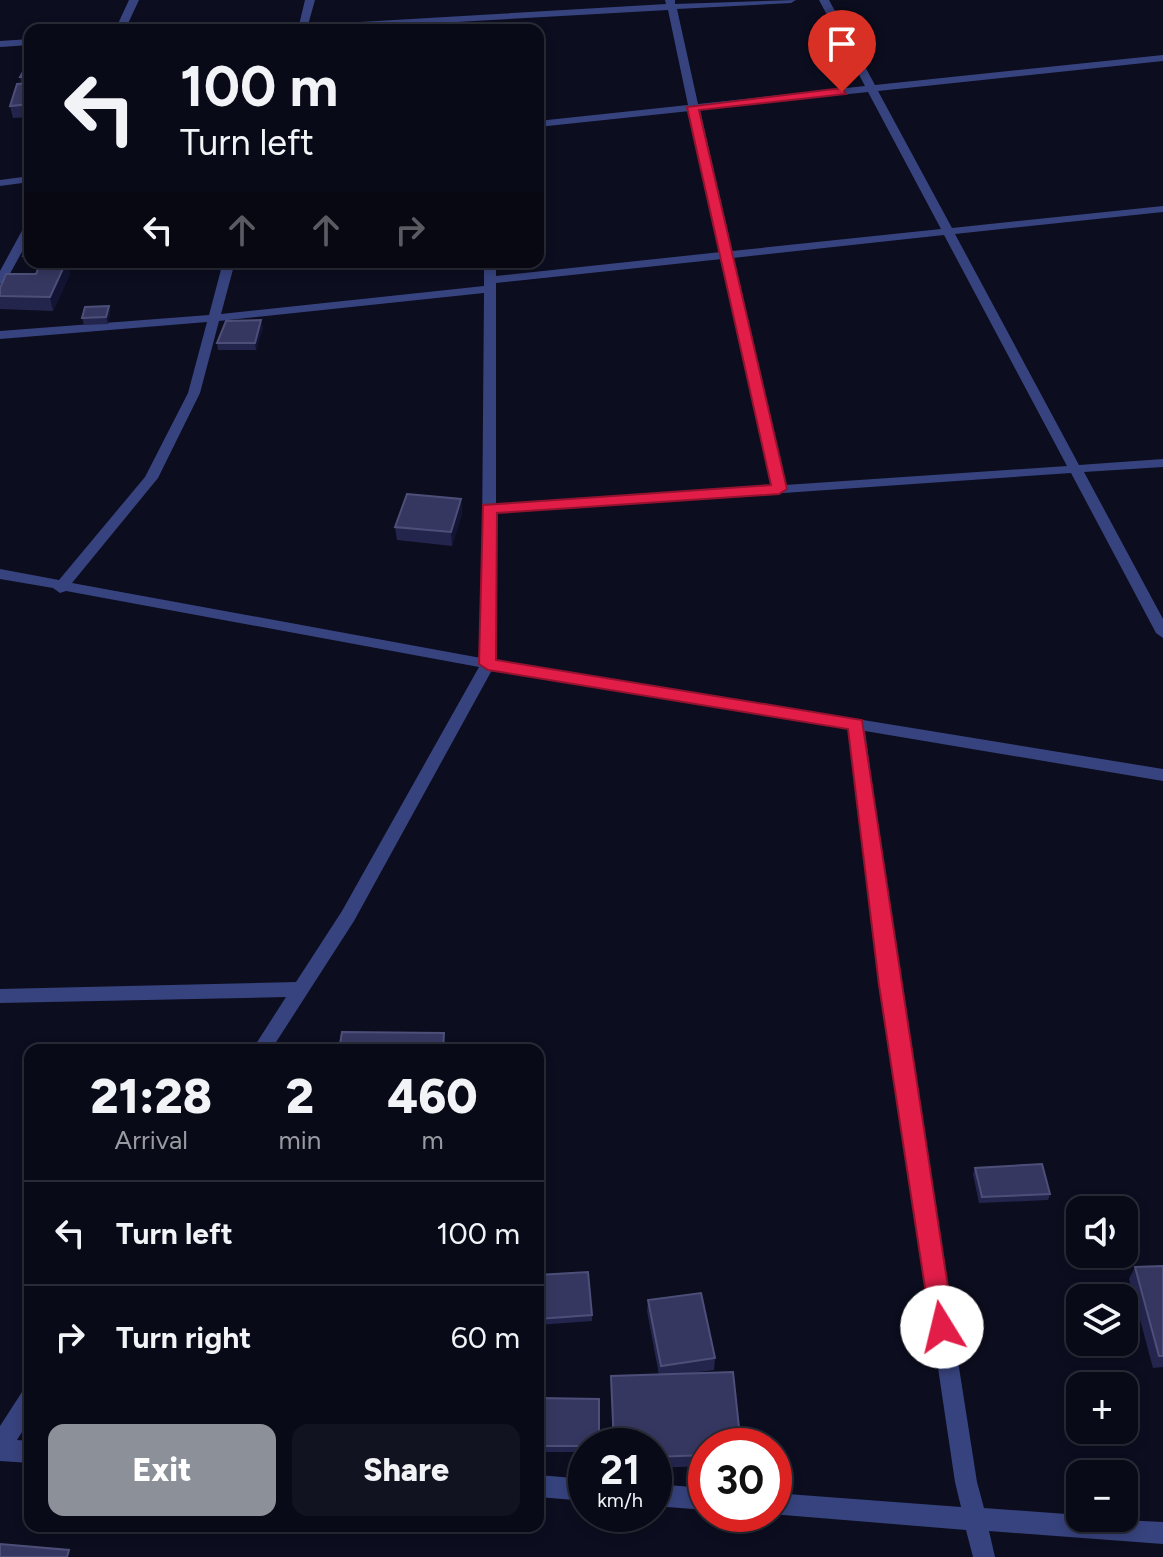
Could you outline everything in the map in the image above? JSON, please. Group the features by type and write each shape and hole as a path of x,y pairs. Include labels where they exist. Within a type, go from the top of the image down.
{"street":[{"path":"123,24 134,0"},
{"path":"303,24 310,0"},
{"path":"392,24 671,4 791,0"},
{"path":"824,0 1163,633"},
{"path":"671,4 779,489"},
{"path":"0,44 24,42"},
{"path":"544,123 1163,58"},
{"path":"0,183 24,180"},
{"path":"0,335 216,318 726,256 1163,209"},
{"path":"0,281 24,238"},
{"path":"60,588 151,478 194,393 228,268"},
{"path":"265,1044 348,916 488,664 490,268"},
{"path":"489,509 1163,463"},
{"path":"0,574 60,588 488,664 1163,775"},
{"path":"856,725 890,985 966,1482 984,1557"},
{"path":"0,996 302,989"},
{"path":"24,1410 0,1448 24,1451"},
{"path":"544,1486 568,1488"},
{"path":"792,1505 1163,1533"}],"building":[{"path":"24,83 24,105 10,106 17,84"},
{"path":"38,268 63,268 50,297 0,296 6,274 36,274"},
{"path":"109,306 106,317 82,318 85,307"},
{"path":"261,320 255,343 217,343 226,321"},
{"path":"407,494 461,499 451,532 395,527"},
{"path":"342,1032 444,1033 443,1044 340,1044"},
{"path":"1042,1164 1050,1194 982,1197 975,1168"},
{"path":"1163,1266 1163,1356 1159,1356 1135,1268"},
{"path":"588,1272 592,1315 544,1319 544,1275"},
{"path":"701,1293 715,1358 661,1366 648,1300"},
{"path":"733,1372 739,1428 688,1428 688,1456 672,1456 672,1428 613,1428 611,1376"},
{"path":"544,1398 599,1399 599,1428 568,1428 568,1446 544,1446"},
{"path":"0,1544 69,1550 67,1557 0,1557"}],"route":[{"path":"842,92 692,107 779,489 489,509 488,664 856,725 890,985 942,1327"}]}
